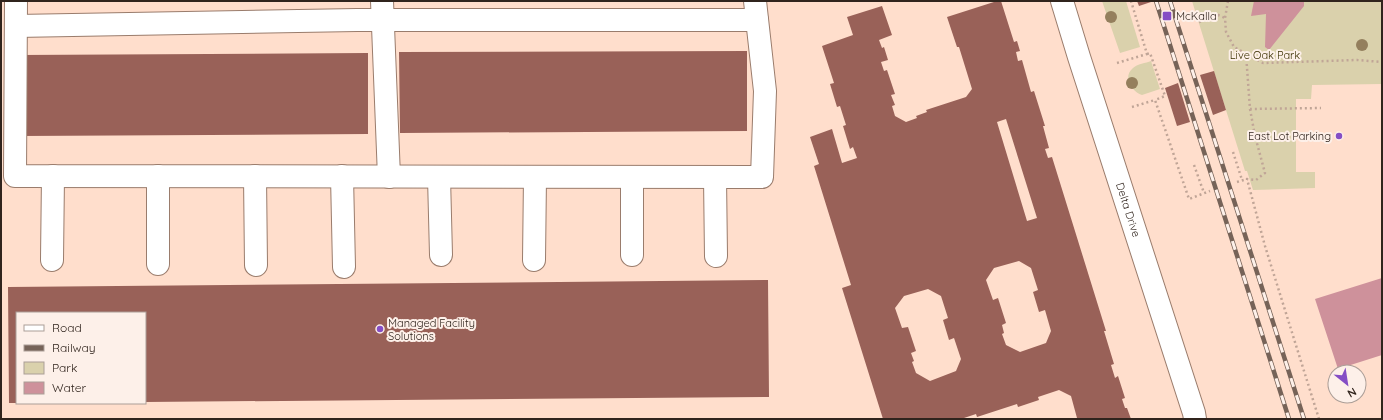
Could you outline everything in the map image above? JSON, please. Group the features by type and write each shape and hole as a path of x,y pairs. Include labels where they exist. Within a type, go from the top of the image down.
{"street":[{"path":"16,1 15,176 762,177 765,91 756,10 383,11 16,26"},
{"name":"Delta Drive","path":"1062,1 1195,419"},
{"path":"383,11 389,177"},
{"path":"52,260 53,176"},
{"path":"158,176 158,264"},
{"path":"255,176 256,265"},
{"path":"342,176 344,267"},
{"path":"439,177 441,255"},
{"path":"534,260 535,177"},
{"path":"632,177 632,255"},
{"path":"715,177 716,256"}],"path":[{"path":"1131,1 1147,54"},
{"path":"1228,1 1225,18 1226,32 1234,47 1263,63 1357,60 1382,62"},
{"path":"1199,22 1218,15 1225,18"},
{"path":"1117,63 1150,53 1165,96 1132,107"},
{"path":"1237,182 1247,179 1256,180 1265,173 1250,109 1246,54"},
{"path":"1155,100 1188,199 1210,191"},
{"path":"1250,109 1321,108"},
{"path":"1233,152 1242,180"},
{"path":"1194,165 1204,193"},
{"path":"1247,179 1265,246 1319,419"}],"green space":[{"path":"1102,1 1126,1 1140,47 1120,53"},
{"name":"Live Oak Park","path":"1192,1 1382,1 1382,84 1312,85 1311,99 1296,99 1296,172 1315,172 1315,188 1253,190 1247,171 1245,171"},
{"path":"1151,61 1160,89 1142,95 1132,88 1128,80 1128,76 1135,67"}],"water":[{"path":"1254,1 1304,1 1304,6 1269,50 1265,47 1266,14 1251,16"},
{"path":"1382,278 1382,355 1354,364 1336,364 1315,299"}],"building":[{"path":"1001,1 1014,42 1017,41 1020,51 1016,52 1018,61 1022,60 1031,92 1034,91 1045,126 1043,126 1049,148 1045,149 1048,158 1052,157 1106,331 1104,331 1114,364 1111,365 1115,378 1118,376 1125,398 1122,399 1131,419 1074,419 1077,418 1071,396 1059,390 1038,397 1039,400 1018,407 1017,404 977,417 976,414 961,419 883,419 842,288 851,285 814,166 819,164 810,137 832,129 842,163 857,158 853,147 850,149 843,126 846,125 840,106 837,107 830,84 834,83 822,46 853,35 847,17 882,6 892,35 879,40 882,48 884,47 888,60 881,62 884,71 887,70 895,94 891,95 895,105 892,106 895,116 906,122 927,112 926,110 966,97 972,89 959,47 957,47 947,17","holes":["1006,119 1037,218 1027,221 997,122","1019,261 1031,268 1038,290 1033,292 1039,312 1045,310 1051,331 1046,343 1020,352 1006,345 1002,334 1004,333 1002,325 1006,323 998,298 993,300 986,280 994,268","928,289 941,296 948,318 943,320 949,340 954,338 961,359 956,371 930,381 916,373 912,362 914,361 911,353 916,351 908,327 902,328 895,308 904,296"]},
{"path":"1137,1 1154,1 1139,6"},
{"path":"747,51 747,131 400,133 399,52"},
{"path":"368,53 368,134 20,136 19,55"},
{"path":"1214,71 1226,110 1213,115 1200,75"},
{"path":"1178,83 1190,122 1177,126 1165,88"},
{"path":"768,280 769,397 146,402 146,312 16,312 16,403 9,403 8,287"}],"railway":[{"path":"1156,1 1289,419"},
{"path":"1170,1 1304,419"}],"place":[{"name":"McKalla","path":"1167,16"},
{"name":"East Lot Parking","path":"1339,136"},
{"name":"Managed Facility Solutions","path":"380,329"}]}
